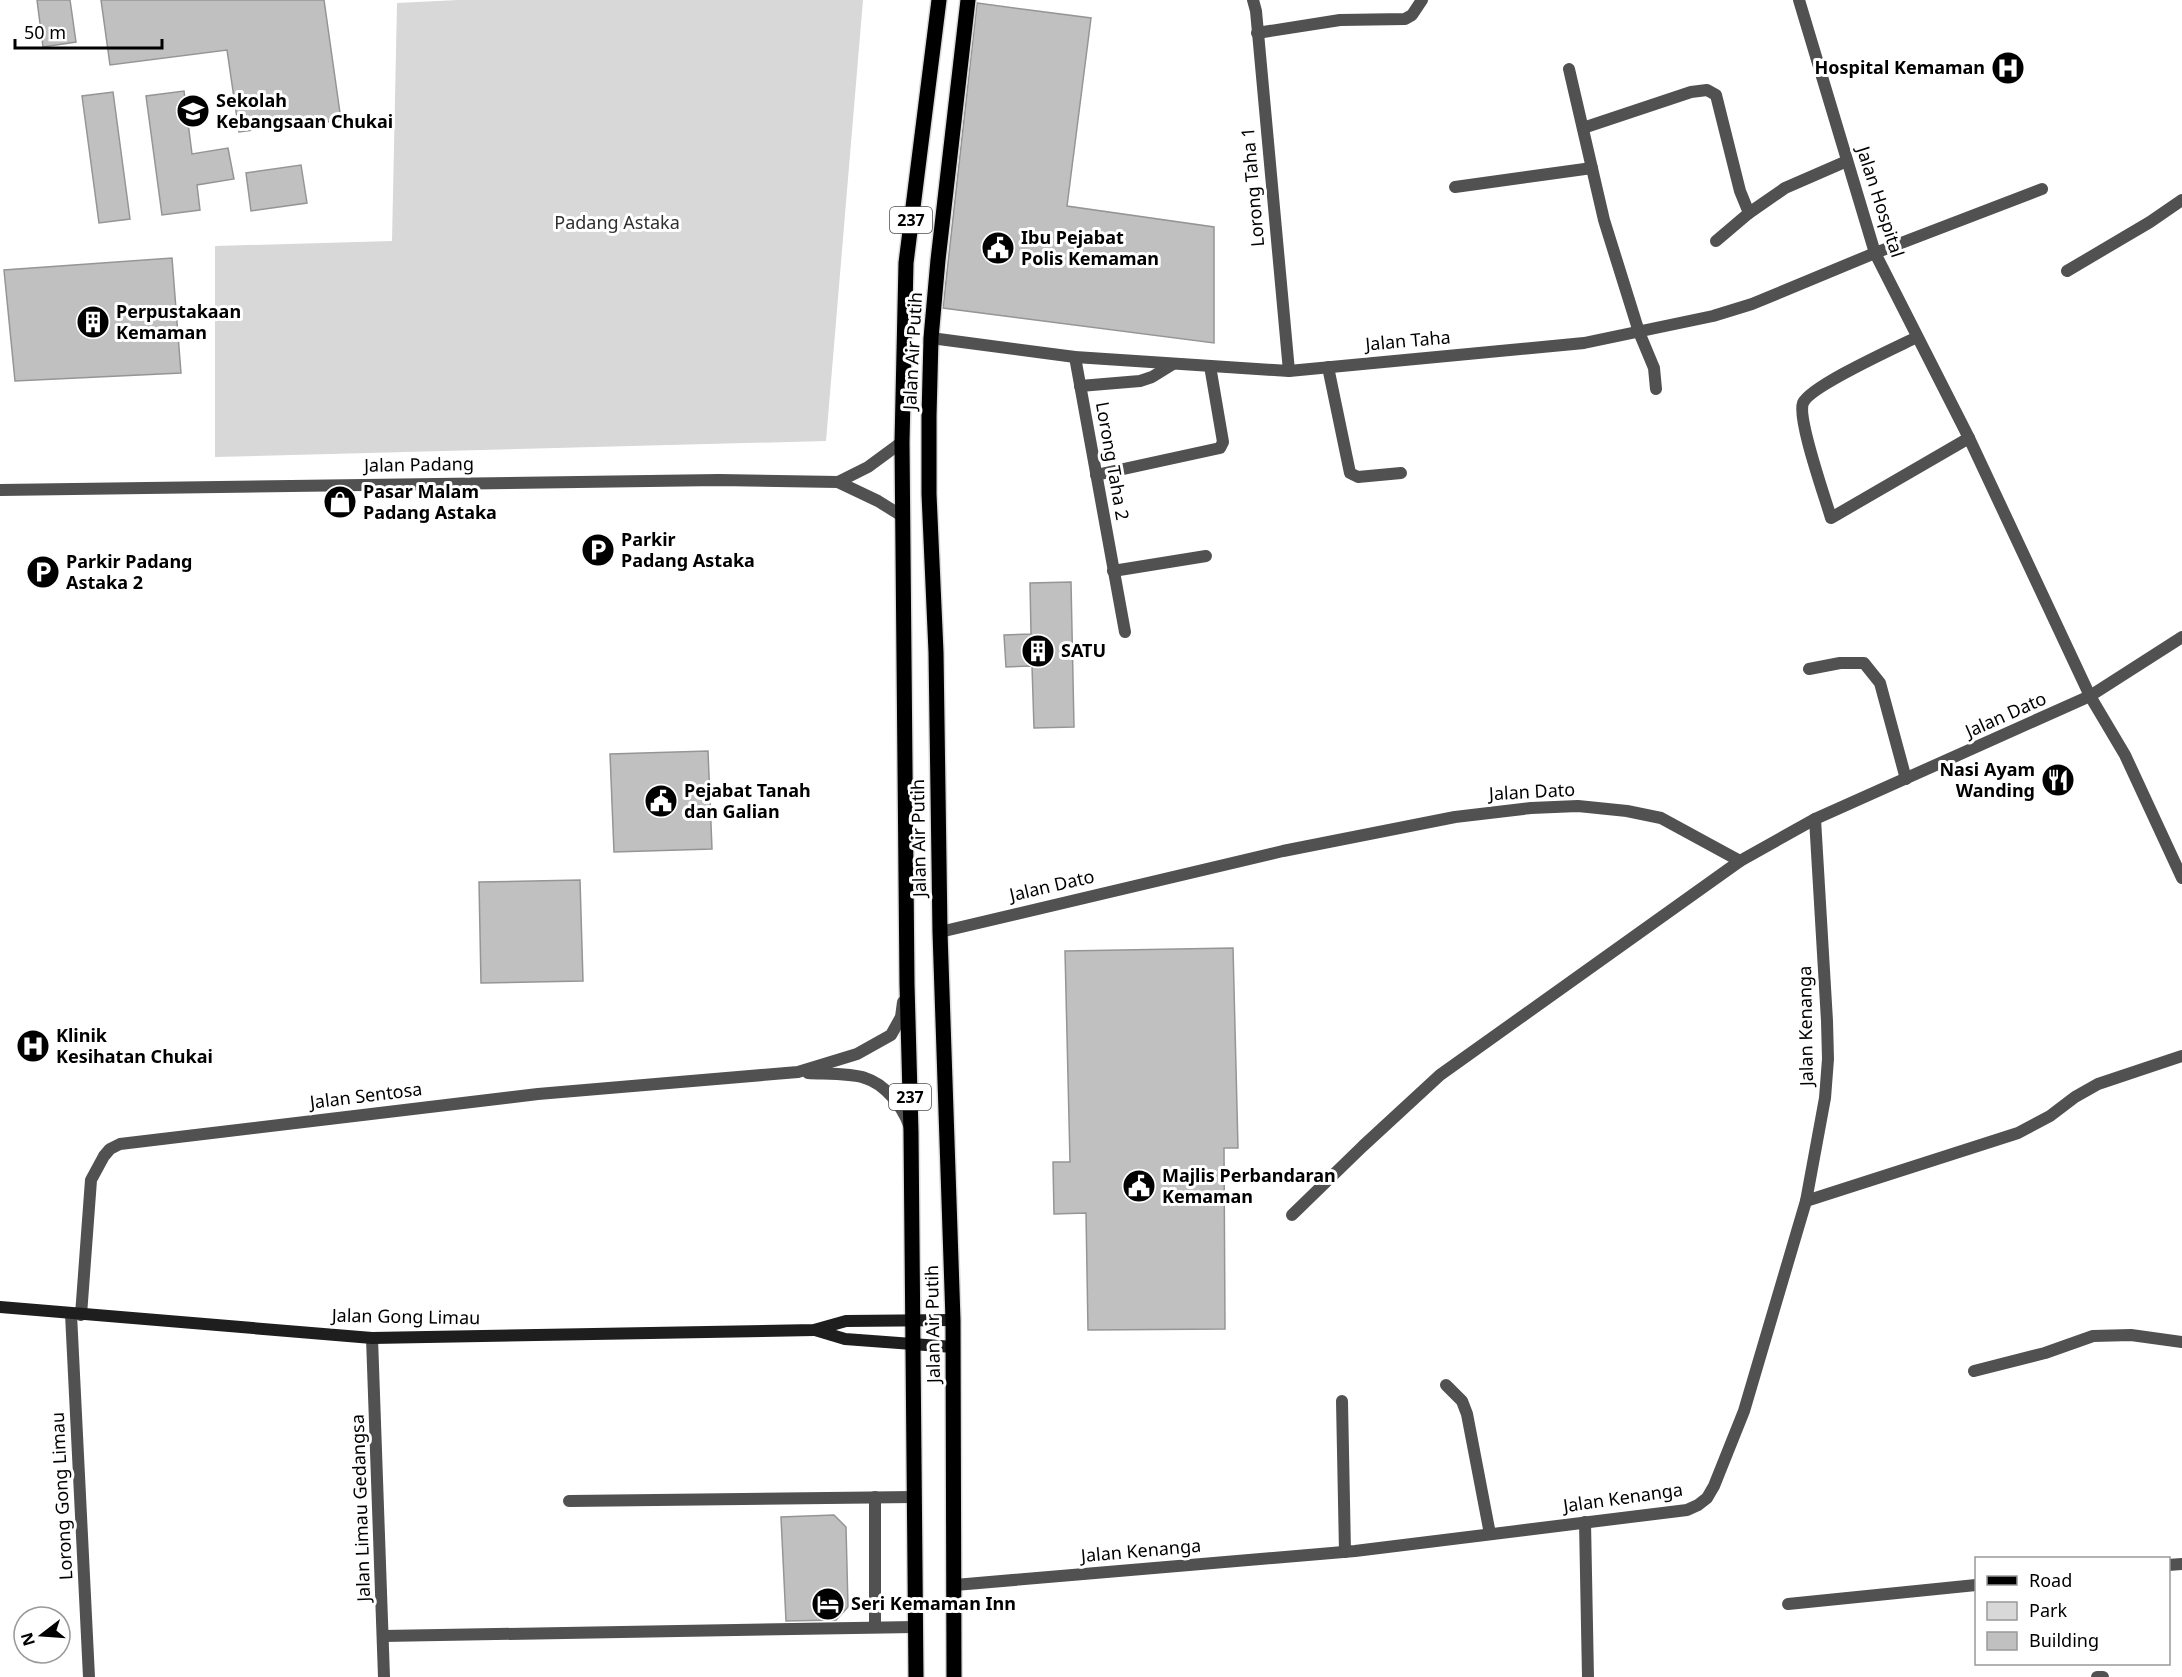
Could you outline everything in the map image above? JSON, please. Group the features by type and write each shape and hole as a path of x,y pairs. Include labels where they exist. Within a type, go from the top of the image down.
{"main road":[{"name":"Jalan Air Putih","path":"916,1677 902,442 906,263 939,0"},
{"name":"Jalan Air Putih","path":"954,1677 953,1320 940,932 936,652 929,494 931,338 968,0"}],"street":[{"name":"Lorong Taha 1","path":"1253,0 1256,10 1289,371"},
{"path":"1257,33 1340,20 1405,19 1412,15 1422,0"},
{"name":"Jalan Hospital","path":"1799,0 1875,253 1969,438"},
{"path":"1569,69 1604,220 1639,332 1647,346 1654,368 1656,389"},
{"path":"1583,128 1691,92 1711,91 1716,95 1740,190 1749,213"},
{"path":"1716,241 1749,213 1785,188 1846,161"},
{"path":"1455,188 1592,168"},
{"name":"Jalan Taha","path":"931,338 1075,357 1289,371 1584,343 1713,316 1752,304 1875,253 2042,189"},
{"path":"2067,272 2182,200"},
{"path":"1917,337 1834,380 1807,396 1802,405 1804,428 1831,518 1969,438 2090,696 2125,755 2182,878"},
{"name":"Lorong Taha 2","path":"1075,357 1125,633"},
{"path":"1080,386 1140,381 1152,377 1174,363"},
{"path":"1096,475 1220,448 1223,442 1210,366"},
{"path":"1328,367 1350,473 1358,477 1401,473"},
{"path":"838,482 868,466 902,442"},
{"name":"Jalan Padang","path":"0,490 708,480 838,482"},
{"path":"838,482 878,501 902,516"},
{"path":"1113,571 1206,556"},
{"name":"Jalan Dato","path":"940,932 1283,852 1455,817 1531,808 1578,806 1627,811 1661,818 1740,861 1815,819 2090,696 2182,637"},
{"path":"1809,669 1840,663 1864,663 1880,683 1906,779"},
{"name":"Jalan Kenanga","path":"955,1585 1345,1552 1687,1510 1707,1498 1744,1411 1806,1201 1825,1098 1828,1059 1815,819"},
{"path":"1292,1215 1440,1075 1740,861"},
{"path":"798,1072 857,1054 891,1035 901,1017 907,984"},
{"path":"1806,1201 2018,1133 2050,1116 2075,1097 2098,1084 2182,1056"},
{"path":"798,1072 864,1077 874,1082 898,1104 911,1132"},
{"name":"Jalan Sentosa","path":"76,1314 91,1180 104,1156 110,1149 120,1144 538,1094 798,1072"},
{"name":"Jalan Gong Limau","path":"0,1307 372,1338 813,1330 846,1321 953,1320"},
{"name":"Lorong Gong Limau","path":"76,1314 89,1677"},
{"name":"Jalan Gong Limau","path":"813,1330 845,1339 953,1347"},
{"path":"1974,1371 2045,1353 2092,1336 2131,1335 2182,1342"},
{"name":"Jalan Limau Gedangsa","path":"372,1338 384,1677"},
{"path":"1446,1385 1462,1401 1467,1414 1490,1534"},
{"path":"1342,1401 1345,1552"},
{"path":"875,1497 875,1627"},
{"path":"569,1501 914,1497"},
{"path":"1585,1522 1588,1677"},
{"path":"1788,1604 1975,1585"},
{"path":"383,1636 915,1627"},
{"path":"2097,1677 2103,1677"}],"green space":[{"name":"Padang Astaka","path":"458,0 863,0 826,441 215,457 215,246 392,241 397,3"}],"building":[{"path":"37,0 70,0 76,42 43,47"},
{"path":"101,0 324,0 341,120 239,132 227,50 110,65"},
{"path":"977,3 1091,18 1067,206 1214,227 1214,343 943,308"},
{"path":"184,91 192,154 228,148 234,179 197,185 200,210 162,215 146,96"},
{"path":"113,92 130,219 99,223 82,96"},
{"path":"301,165 307,203 251,211 246,173"},
{"name":"Perpustakaan Kemaman","path":"172,258 181,373 15,381 4,270"},
{"name":"SATU","path":"1071,582 1074,727 1034,728 1032,666 1006,667 1004,635 1031,634 1030,583"},
{"name":"Pejabat Tanah dan Galian","path":"708,751 712,849 614,852 610,754"},
{"path":"580,880 583,981 481,983 479,882"},
{"path":"1233,948 1238,1148 1224,1148 1225,1329 1088,1330 1086,1213 1054,1214 1053,1162 1070,1162 1065,951"},
{"path":"834,1515 846,1527 848,1607 836,1620 786,1621 781,1517"}],"place":[{"name":"Hospital Kemaman","path":"2008,68"},
{"name":"Sekolah Kebangsaan Chukai","path":"193,111"},
{"name":"Ibu Pejabat Polis Kemaman","path":"998,248"},
{"name":"Perpustakaan Kemaman","path":"93,322"},
{"name":"Pasar Malam Padang Astaka","path":"340,502"},
{"name":"Parkir Padang Astaka","path":"598,550"},
{"name":"Parkir Padang Astaka 2","path":"43,572"},
{"name":"SATU","path":"1038,651"},
{"name":"Nasi Ayam Wanding","path":"2058,780"},
{"name":"Pejabat Tanah dan Galian","path":"661,801"},
{"name":"Klinik Kesihatan Chukai","path":"33,1046"},
{"name":"Majlis Perbandaran Kemaman","path":"1139,1186"},
{"name":"Seri Kemaman Inn","path":"828,1604"}]}
